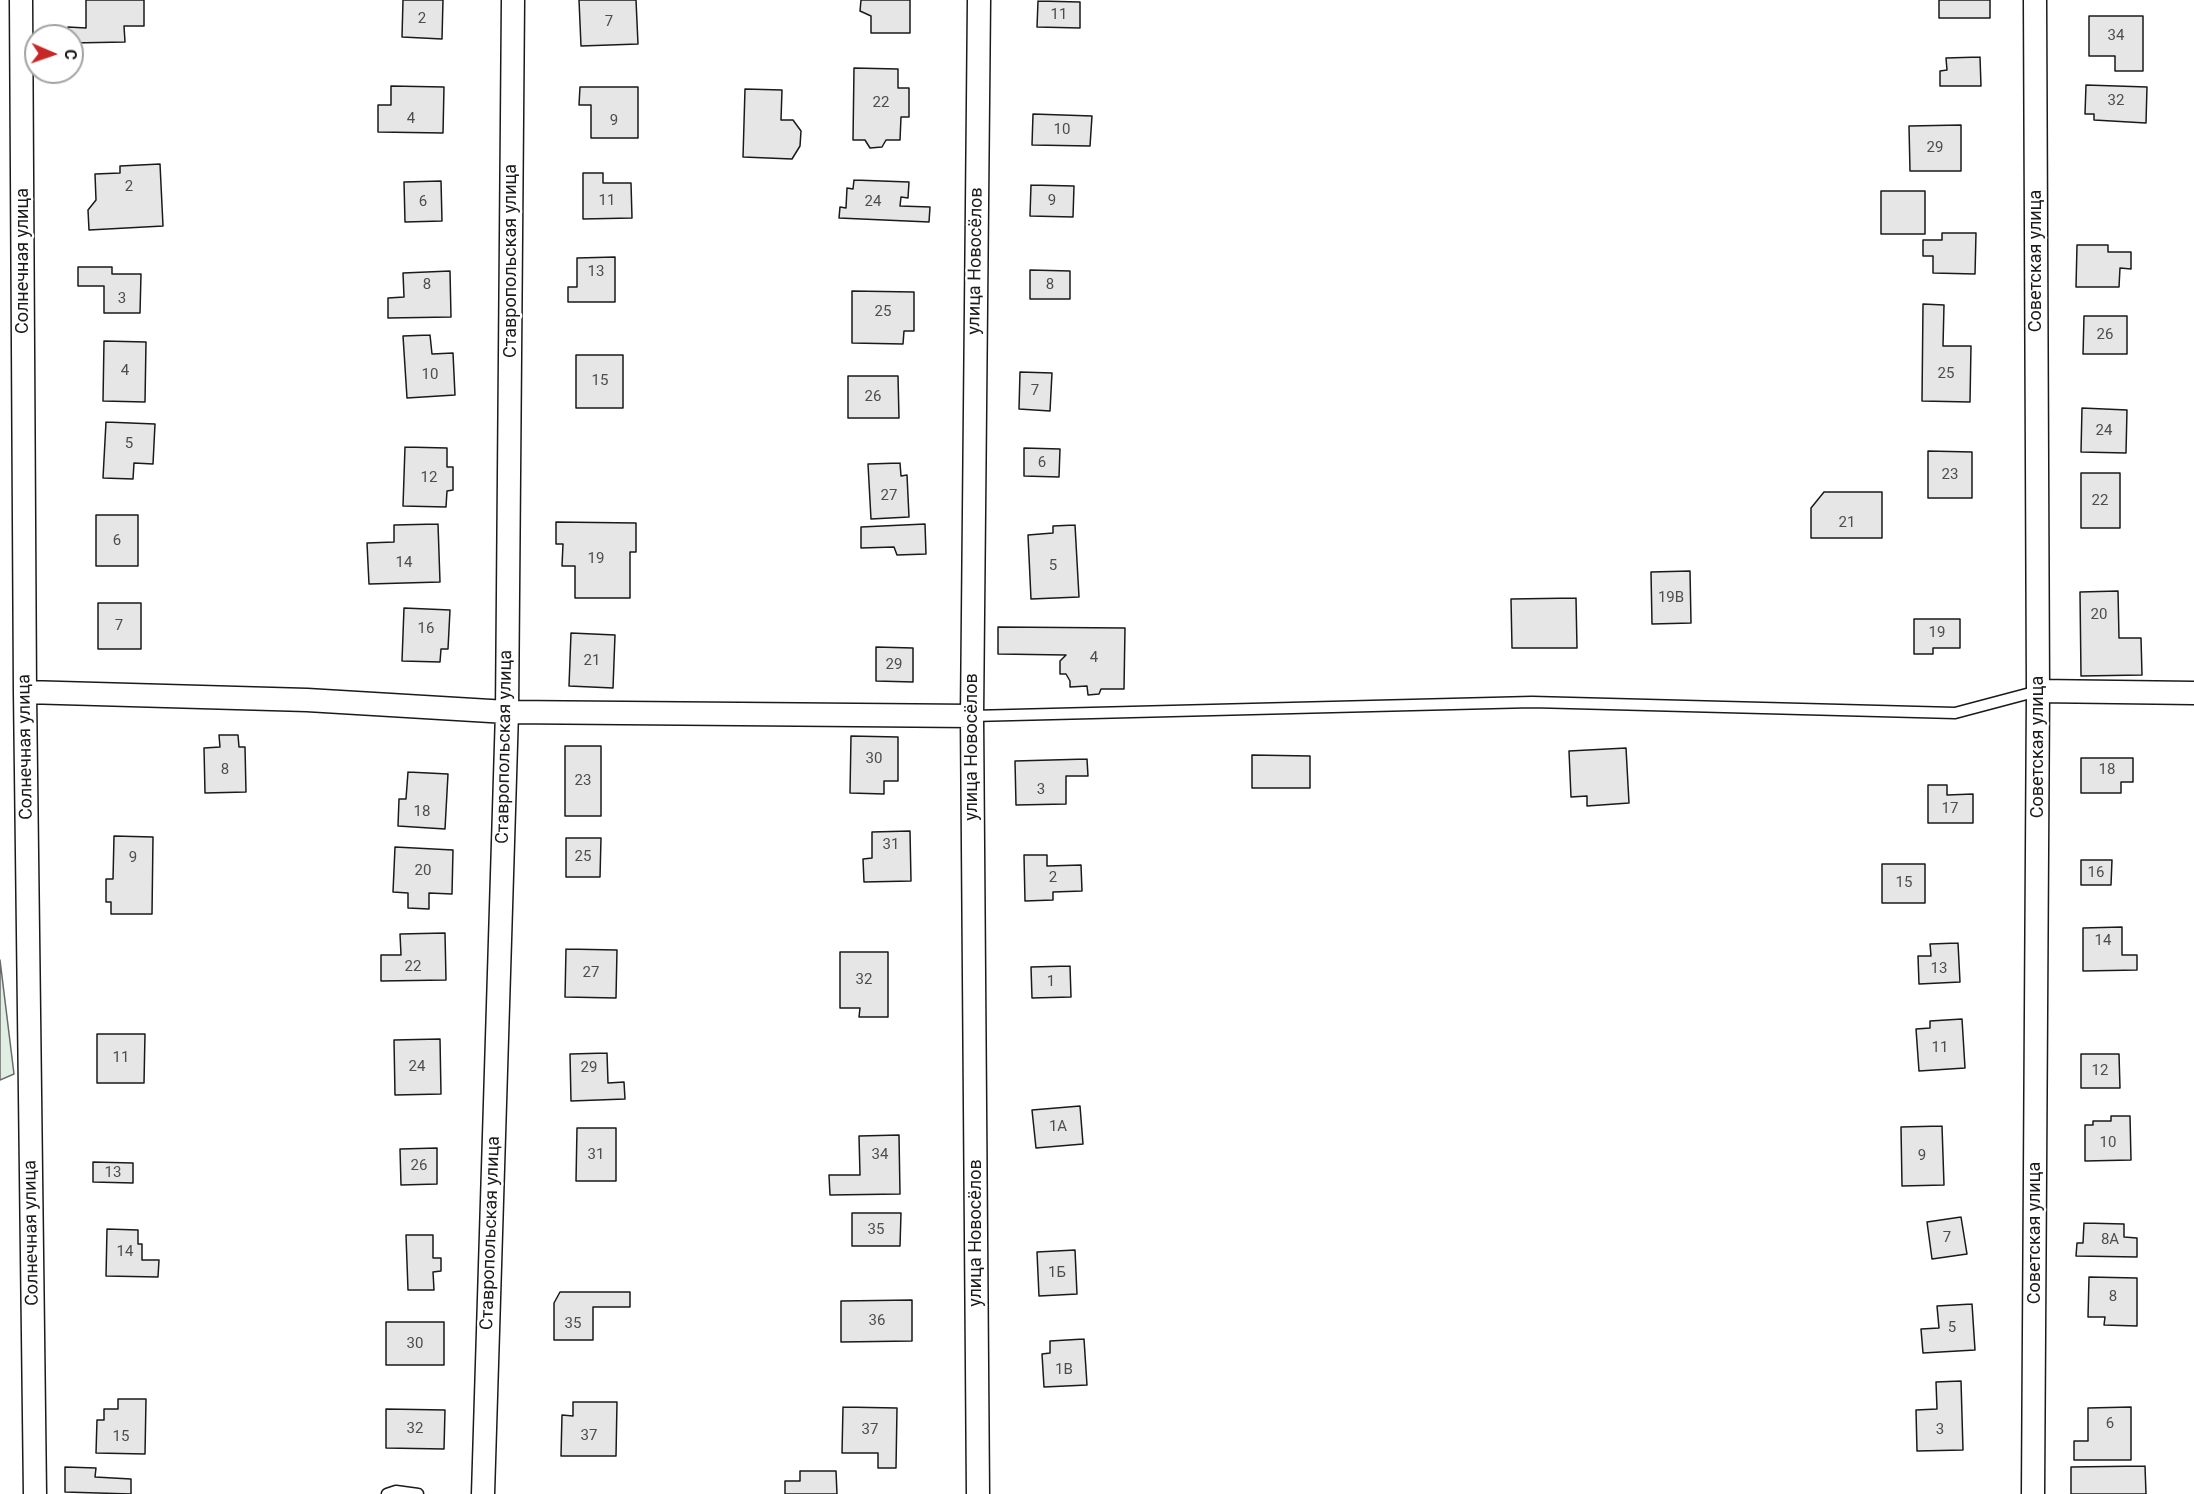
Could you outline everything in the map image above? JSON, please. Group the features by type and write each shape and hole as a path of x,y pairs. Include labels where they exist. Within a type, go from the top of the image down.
{"street":[{"name":"Солнечная улица","path":"21,0 25,692 35,1494"},
{"name":"Ставропольская улица","path":"483,1494 507,712 513,0"},
{"name":"улица Новосёлов","path":"978,1494 972,716 979,0"},
{"name":"Советская улица","path":"2033,1494 2038,691 2036,0"},
{"path":"2038,691 2194,693"},
{"path":"25,692 307,700 507,712 972,716"}],"lane":[{"path":"972,716 1532,702 1955,713 2038,691"},
{"path":"387,1494 396,1491 418,1494"}],"green space":[{"path":"0,960 14,1074 0,1080"}],"building":[{"path":"86,0 144,0 144,26 124,26 125,42 84,43 84,28 86,28"},
{"path":"403,0 443,0 442,39 402,37"},
{"path":"579,0 636,0 638,44 581,46"},
{"path":"861,0 910,0 910,33 871,33 871,16 860,11"},
{"path":"1939,0 1990,0 1990,18 1939,18"},
{"path":"1038,1 1080,2 1080,28 1037,27"},
{"path":"2089,16 2143,16 2143,71 2115,71 2115,56 2089,56"},
{"path":"1980,57 1981,86 1940,86 1940,71 1947,70 1946,58"},
{"path":"854,68 898,69 898,88 909,88 909,117 901,117 900,140 886,140 882,147 870,148 865,140 853,140"},
{"path":"2086,85 2147,87 2146,123 2094,120 2094,114 2085,114"},
{"path":"391,86 444,87 443,133 378,132 378,105 391,105"},
{"path":"580,87 638,87 638,138 591,138 591,105 579,105"},
{"path":"745,89 782,90 781,120 793,120 801,131 800,146 792,159 743,157"},
{"path":"1033,114 1092,116 1090,146 1032,145"},
{"path":"1961,125 1961,171 1910,171 1909,126"},
{"path":"160,164 163,226 89,230 88,210 96,200 95,174 120,173 120,166"},
{"path":"583,173 603,173 603,183 631,183 632,218 583,219"},
{"path":"854,180 909,182 908,198 901,197 900,206 930,207 929,222 839,218 840,207 846,208 847,188 853,189"},
{"path":"441,181 442,221 405,222 404,182"},
{"path":"1031,185 1074,186 1073,217 1030,216"},
{"path":"1881,191 1925,191 1925,234 1881,234"},
{"path":"1942,233 1976,233 1975,274 1933,273 1933,256 1923,256 1923,240 1942,240"},
{"path":"2077,245 2108,245 2108,252 2131,252 2131,269 2120,268 2119,287 2076,287"},
{"path":"615,257 615,302 568,302 568,287 577,287 577,258"},
{"path":"78,267 112,267 112,274 141,274 140,313 104,313 104,286 78,286"},
{"path":"1030,270 1070,271 1070,299 1030,299"},
{"path":"450,271 451,317 388,318 388,298 404,297 403,273"},
{"path":"852,291 914,292 914,331 904,331 903,344 852,343"},
{"path":"1923,304 1944,305 1943,346 1971,346 1970,402 1922,401"},
{"path":"2084,316 2127,316 2127,354 2083,354"},
{"path":"430,335 432,354 453,353 455,395 407,398 403,336"},
{"path":"104,341 146,342 145,402 103,401"},
{"path":"576,355 623,355 623,408 576,408"},
{"path":"1020,372 1052,373 1050,411 1019,409"},
{"path":"848,376 898,376 899,418 848,418"},
{"path":"2082,408 2127,410 2126,453 2081,452"},
{"path":"106,422 155,424 153,464 134,463 133,479 103,478"},
{"path":"405,447 447,448 447,467 453,467 453,490 447,491 446,507 403,506"},
{"path":"1024,448 1060,449 1059,477 1024,476"},
{"path":"1928,451 1972,452 1972,498 1928,498"},
{"path":"900,463 901,476 907,475 909,517 871,519 868,464"},
{"path":"2081,473 2120,473 2120,528 2081,528"},
{"path":"1824,492 1882,492 1882,538 1811,538 1811,508"},
{"path":"96,515 138,515 138,566 96,566"},
{"path":"556,522 636,523 636,552 630,552 630,598 575,598 575,566 562,566 563,544 556,544"},
{"path":"438,524 440,582 369,584 367,543 394,542 394,525"},
{"path":"925,524 926,554 897,555 894,547 861,548 861,527"},
{"path":"1075,525 1079,597 1031,599 1028,535 1053,533 1053,526"},
{"path":"1690,571 1691,623 1652,624 1651,572"},
{"path":"2118,591 2119,638 2141,638 2142,675 2081,676 2080,592"},
{"path":"1576,598 1577,648 1512,648 1511,599"},
{"path":"98,603 141,603 141,649 98,649"},
{"path":"404,608 450,610 448,649 441,649 440,662 402,661"},
{"path":"1914,619 1960,619 1960,648 1933,648 1933,654 1914,654"},
{"path":"998,627 1125,628 1124,689 1101,689 1099,694 1088,695 1087,686 1070,687 1066,674 1060,674 1060,661 1066,655 998,654"},
{"path":"571,633 615,635 613,688 569,686"},
{"path":"876,647 913,648 913,682 876,681"},
{"path":"219,735 238,735 239,747 245,747 246,792 205,793 204,748 220,747"},
{"path":"851,736 898,737 898,781 884,781 884,794 850,793"},
{"path":"565,746 601,746 601,816 565,816"},
{"path":"1626,748 1629,803 1587,806 1587,796 1571,797 1569,751"},
{"path":"1252,755 1310,756 1310,788 1252,788"},
{"path":"2081,758 2133,758 2133,782 2121,782 2121,793 2081,793"},
{"path":"1087,759 1088,776 1066,776 1066,804 1016,805 1015,761"},
{"path":"408,772 448,774 445,829 398,826 399,799 406,799"},
{"path":"1928,785 1947,785 1947,795 1973,794 1973,823 1928,823"},
{"path":"910,831 911,881 864,882 863,859 872,858 872,832"},
{"path":"114,836 153,837 152,914 111,914 111,902 106,902 106,879 113,879"},
{"path":"566,838 601,838 600,877 566,877"},
{"path":"395,847 453,850 452,894 429,893 429,909 408,908 408,893 393,892"},
{"path":"1024,855 1047,855 1047,866 1081,865 1082,891 1053,892 1053,900 1025,901"},
{"path":"2081,860 2112,860 2111,885 2081,885"},
{"path":"1882,864 1925,864 1925,903 1882,903"},
{"path":"2122,927 2122,955 2137,955 2137,970 2083,971 2083,928"},
{"path":"445,933 446,980 381,981 381,955 401,955 400,934"},
{"path":"1958,943 1960,982 1919,984 1918,956 1931,956 1930,944"},
{"path":"566,949 617,950 616,998 565,997"},
{"path":"840,952 888,952 888,1017 859,1017 860,1008 840,1008"},
{"path":"1070,966 1071,997 1032,998 1031,967"},
{"path":"1962,1019 1965,1068 1919,1071 1916,1029 1930,1028 1930,1021"},
{"path":"97,1034 145,1034 144,1083 97,1083"},
{"path":"440,1039 441,1094 395,1095 394,1040"},
{"path":"607,1053 608,1083 624,1082 625,1099 571,1101 570,1054"},
{"path":"2081,1054 2119,1054 2120,1088 2081,1088"},
{"path":"1080,1106 1083,1144 1036,1148 1032,1110"},
{"path":"2111,1116 2130,1116 2131,1160 2085,1161 2085,1125 2093,1125 2093,1121 2111,1121"},
{"path":"1942,1126 1944,1185 1902,1186 1901,1127"},
{"path":"577,1128 616,1128 616,1181 576,1181"},
{"path":"899,1135 900,1194 830,1195 829,1175 860,1175 859,1136"},
{"path":"437,1148 437,1184 401,1185 400,1149"},
{"path":"93,1162 133,1163 133,1183 93,1182"},
{"path":"852,1213 901,1213 900,1246 852,1246"},
{"path":"1961,1217 1967,1254 1932,1259 1927,1222"},
{"path":"2084,1223 2124,1224 2124,1237 2137,1238 2137,1257 2076,1256 2077,1243 2083,1243"},
{"path":"107,1229 138,1230 138,1244 142,1244 142,1260 159,1260 158,1277 106,1276"},
{"path":"406,1235 433,1235 433,1258 441,1258 441,1271 433,1272 434,1290 408,1290"},
{"path":"1075,1250 1077,1294 1039,1296 1037,1252"},
{"path":"2089,1277 2137,1278 2137,1326 2104,1325 2105,1317 2088,1317"},
{"path":"560,1292 630,1292 630,1307 593,1307 593,1340 554,1340 554,1303"},
{"path":"912,1300 912,1341 841,1342 841,1301"},
{"path":"1972,1304 1975,1350 1923,1353 1921,1329 1939,1328 1937,1306"},
{"path":"386,1322 444,1322 444,1365 386,1365"},
{"path":"1084,1339 1087,1385 1044,1387 1042,1354 1050,1353 1050,1341"},
{"path":"1961,1381 1963,1450 1917,1451 1916,1410 1937,1409 1936,1382"},
{"path":"118,1399 146,1399 145,1454 96,1453 97,1420 104,1420 104,1409 118,1409"},
{"path":"573,1402 617,1402 616,1456 561,1456 562,1415 573,1416"},
{"path":"843,1407 897,1408 896,1468 878,1468 878,1453 842,1453"},
{"path":"2131,1407 2131,1460 2074,1460 2074,1441 2088,1441 2088,1408"},
{"path":"386,1409 445,1410 444,1449 386,1448"},
{"path":"2145,1466 2146,1494 2071,1494 2071,1467"},
{"path":"65,1467 96,1468 95,1477 131,1479 131,1494 65,1492"},
{"path":"800,1471 836,1471 837,1494 785,1494 785,1481 800,1481"}]}
